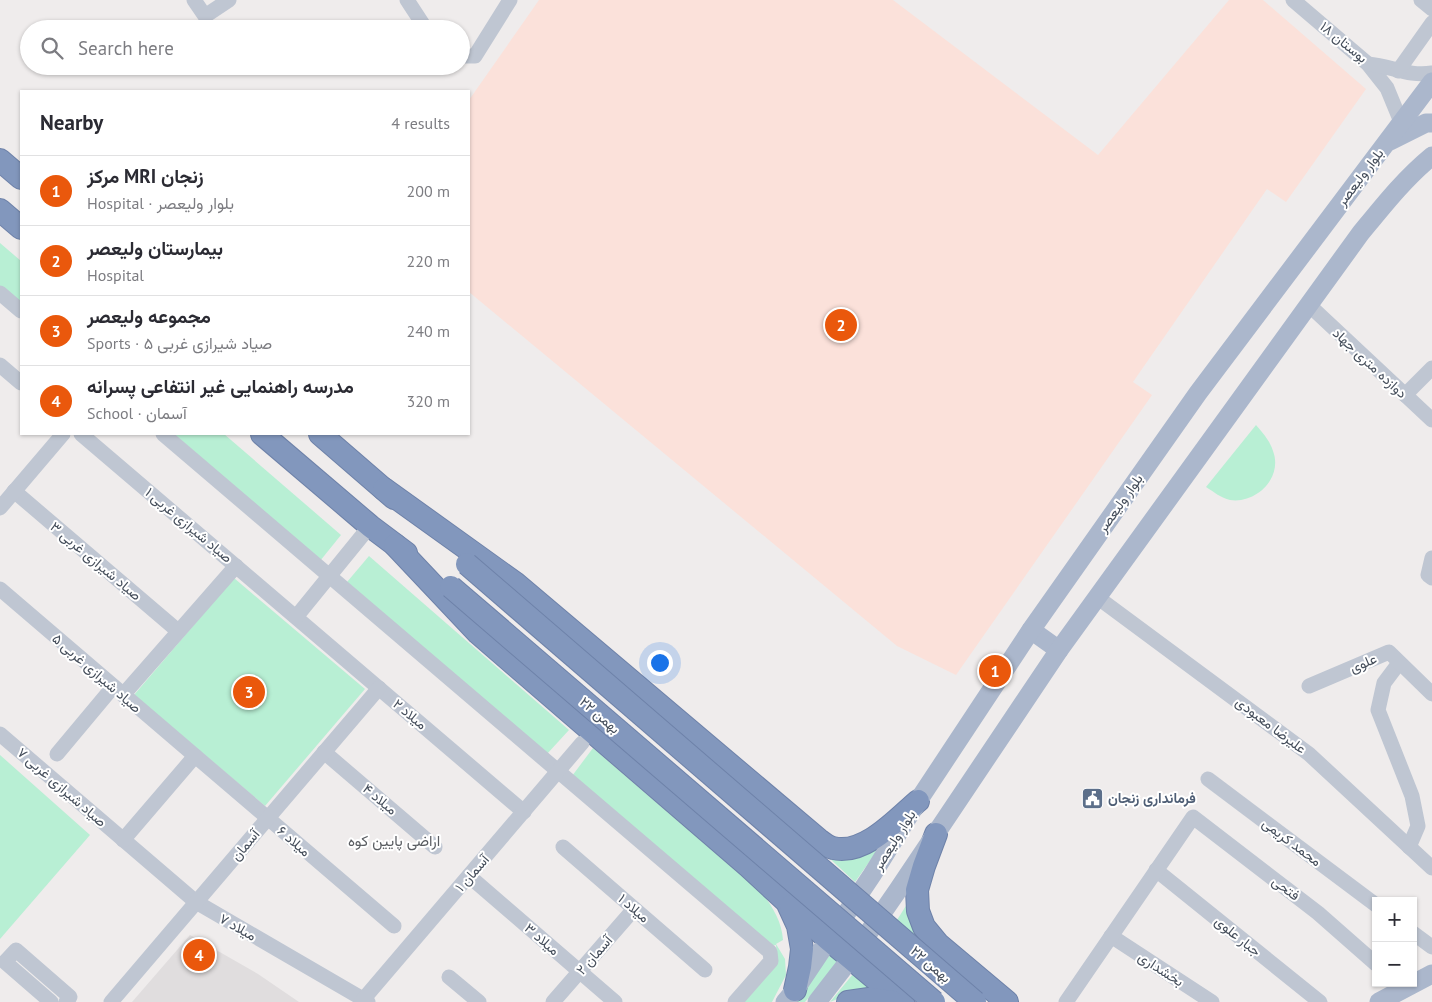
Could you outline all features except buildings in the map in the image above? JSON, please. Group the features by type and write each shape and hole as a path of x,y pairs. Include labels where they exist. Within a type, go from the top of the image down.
{"highway":[{"path":"0,160 20,177"},
{"path":"1,211 20,227"},
{"name":"۲۲ بهمن","path":"263,435 370,526 451,587 934,1002"},
{"name":"۲۲ بهمن","path":"321,435 467,564 975,1002"},
{"path":"384,489 516,583 789,815 819,840 832,848 848,848 860,845 877,836 918,801"},
{"path":"395,545 478,633 748,866 828,939 903,1002"},
{"path":"748,866 765,860 778,848 786,832 789,815"},
{"path":"936,834 917,890 918,911 924,927 938,944 1007,1002"},
{"path":"787,902 798,926 802,949 800,967 790,996"},
{"path":"942,1002 956,985 967,980 980,979"},
{"path":"848,1002 869,999 892,1002"}],"main road":[{"name":"بلوار ولیعصر","path":"790,996 872,875 1030,630 1198,393 1432,82"},
{"path":"1385,143 1426,123 1432,122"},
{"path":"817,1002 851,958 1059,650 1360,234 1399,187 1432,156"},
{"path":"1030,630 1059,650"},
{"path":"1417,982 1430,978"},
{"path":"1380,1002 1400,987"}],"street":[{"path":"194,0 205,16 229,0"},
{"path":"406,0 420,20"},
{"path":"470,56 475,56 510,0"},
{"name":"بوستان ۱۸","path":"1293,0 1368,64 1412,74 1432,73"},
{"path":"1421,0 1432,9"},
{"path":"1398,70 1432,23"},
{"path":"1368,64 1387,88 1401,122"},
{"path":"0,293 20,310"},
{"name":"دوازده متری جهاد","path":"1309,305 1432,420"},
{"path":"0,365 20,382"},
{"path":"1405,395 1432,368"},
{"path":"0,508 62,435"},
{"name":"صیاد شیرازی غربی ۱","path":"82,435 296,617"},
{"path":"165,435 770,952 771,961 735,1002"},
{"name":"صیاد شیرازی غربی ۳","path":"14,491 178,631"},
{"path":"296,617 370,526"},
{"path":"1432,558 1428,575 1432,578"},
{"path":"57,754 178,631 236,566"},
{"name":"صیاد شیرازی غربی ۵","path":"0,589 195,756"},
{"name":"علیرضا معبودی","path":"1098,597 1310,754 1432,868"},
{"name":"میلاد ۲","path":"296,617 524,812"},
{"name":"علوی","path":"1309,686 1389,652 1432,694"},
{"path":"1399,663 1384,683 1378,710 1412,796 1418,826 1409,847"},
{"name":"آسمان","path":"111,1002 379,688"},
{"name":"صیاد شیرازی غربی ۷","path":"0,734 123,840"},
{"name":"آسمان ۱","path":"364,1001 582,743"},
{"name":"میلاد ۴","path":"324,752 435,847"},
{"path":"123,840 195,756"},
{"name":"میلاد ۶","path":"195,756 394,926"},
{"name":"محمد کریمی","path":"1208,779 1372,902"},
{"name":"فتحی","path":"1156,870 1192,817 1318,913 1372,960"},
{"name":"میلاد ۷","path":"123,840 196,902 364,1001"},
{"name":"میلاد ۱","path":"563,847 705,970"},
{"path":"1066,1002 1156,870"},
{"name":"جبار علوی","path":"1156,870 1320,1002"},
{"name":"میلاد ۳","path":"469,876 614,1002"},
{"name":"آسمان ۲","path":"553,1002 634,909"},
{"name":"بخشداری","path":"1111,936 1212,1002"},
{"path":"1417,936 1432,948"},
{"path":"51,1002 5,962 16,950 70,997 66,1002"},
{"path":"449,977 480,1002"}],"shaded area":[{"path":"539,0 893,0 1098,155 1229,0 1263,0 1366,89 1286,202 1267,189 1133,382 1152,395 956,675 897,646 470,293 470,99"},
{"path":"190,935 258,974 299,1002 132,1002"}],"green space":[{"path":"0,243 20,260 20,303 0,286"},
{"path":"1256,425 1268,440 1273,451 1275,461 1271,479 1265,487 1250,498 1230,500 1224,498 1206,487"},
{"path":"175,435 225,435 341,535 320,561"},
{"path":"369,556 569,730 547,754 347,582"},
{"path":"234,578 365,689 265,806 134,695"},
{"path":"593,748 763,894 779,921 783,940 776,944 785,959 786,975 772,1002 742,1002 777,962 776,945 772,946 572,776"},
{"path":"0,755 90,835 0,939"},
{"path":"796,827 826,847 886,838 855,882"},
{"path":"909,901 936,954 897,920"},
{"path":"833,951 841,959 805,1002 793,1002"},
{"path":"858,968 900,1002 845,996 830,1002"}],"place":[{"name":"بیمارستان ولیعصر","path":"841,325"},
{"name":"مرکز MRI زنجان","path":"995,671"},
{"name":"مجموعه ولیعصر","path":"249,692"},
{"name":"فرمانداری زنجان","path":"1092,798"},
{"name":"مدرسه راهنمایی غیر انتفاعی پسرانه","path":"199,955"}],"district":[{"name":"اراضی پایین کوه","path":"394,840"}]}
